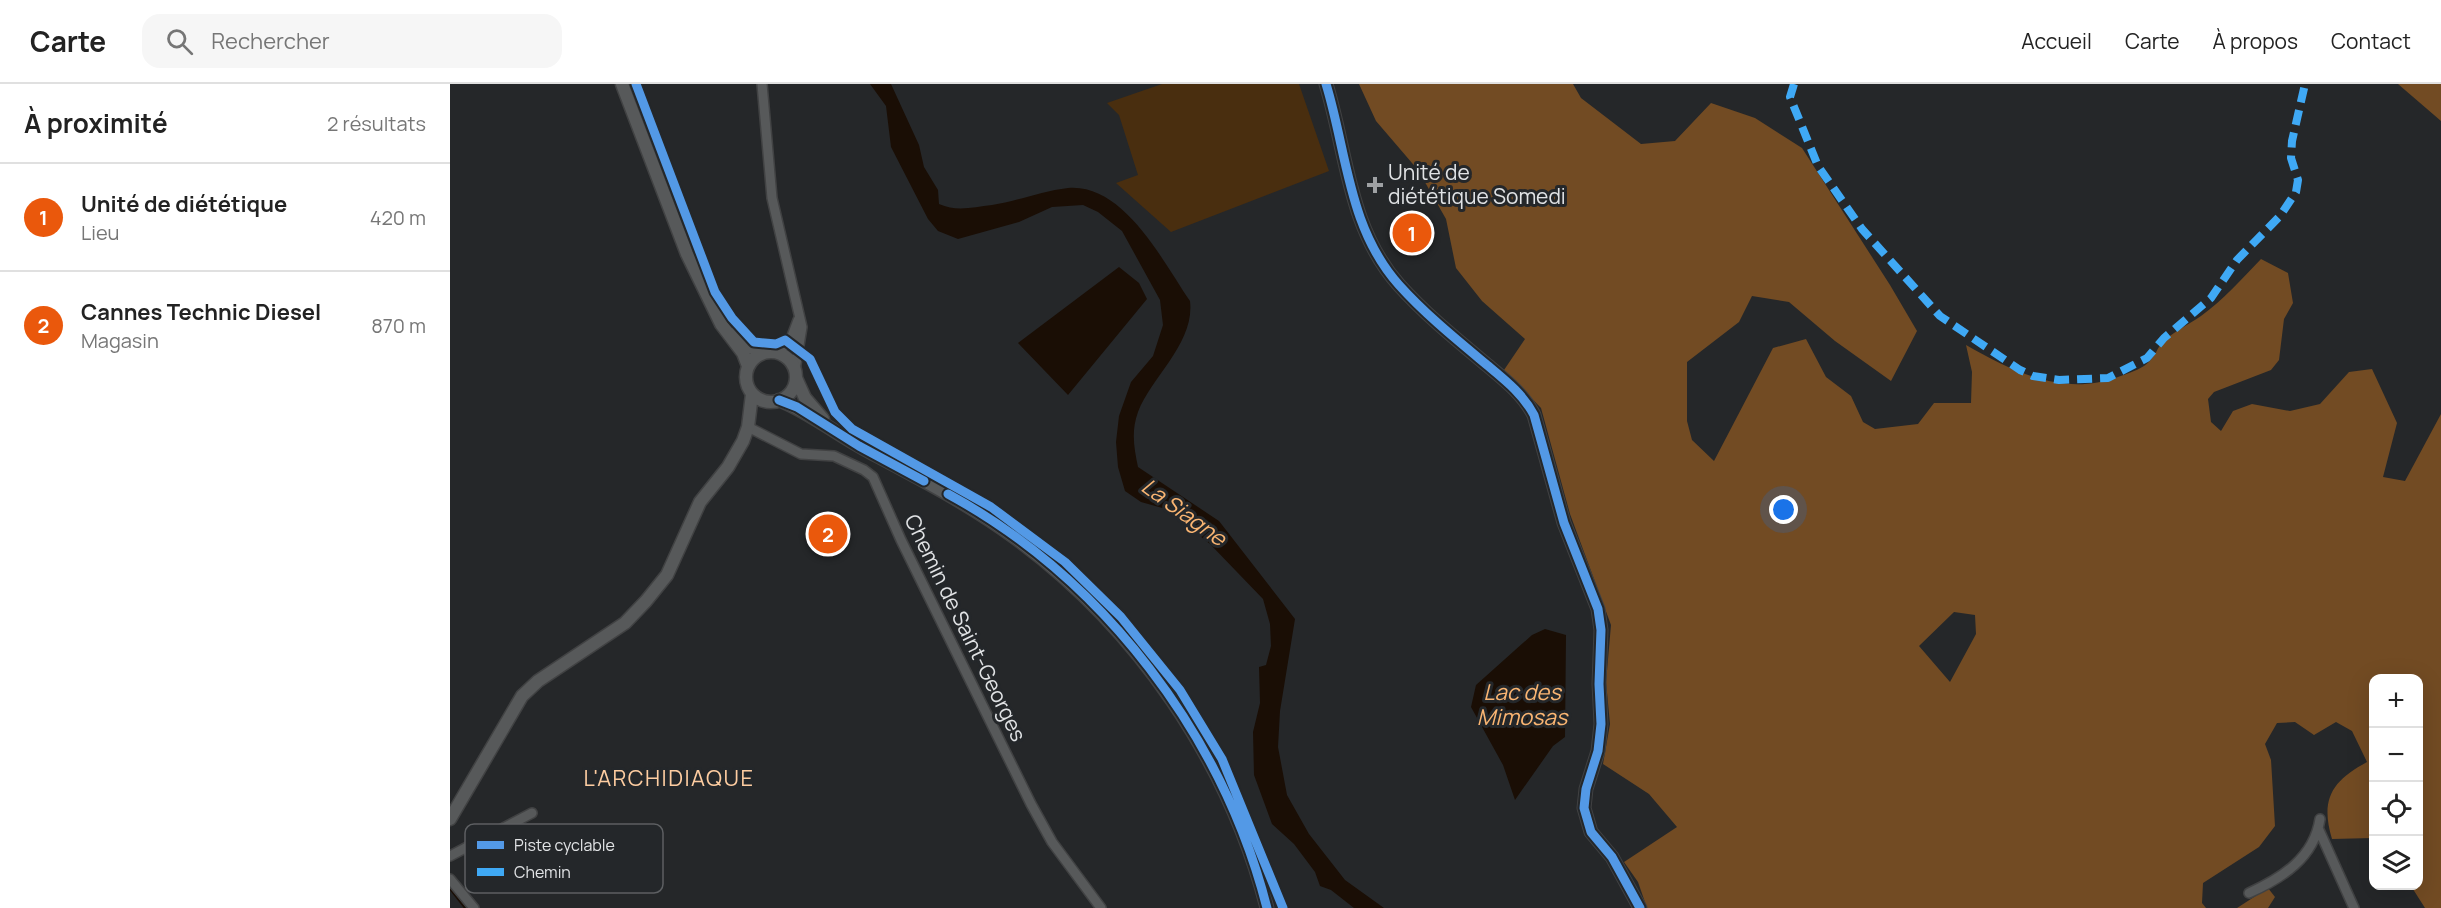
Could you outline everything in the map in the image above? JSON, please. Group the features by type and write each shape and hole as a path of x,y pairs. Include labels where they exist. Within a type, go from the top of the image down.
{"street":[{"path":"622,84 687,254 721,324 743,353 748,366 746,381 752,394 748,427"},
{"path":"450,819 522,696 538,681 625,623 646,601 667,575 700,502 728,466 759,411 790,393 796,374 801,339 799,317 772,198 762,84"},
{"path":"1326,84 1350,189 1361,223 1385,266 1413,299 1509,383 1528,403 1534,415 1564,522 1598,609 1601,630 1599,684 1601,724 1598,751 1586,789 1584,808 1591,832 1612,857 1640,908"},
{"path":"712,307 737,336 750,347 786,357 796,374 805,398 837,432"},
{"path":"748,366 768,352 789,344 799,317"},
{"path":"752,394 797,407 953,497 1014,537 1076,588 1126,640 1171,698 1216,775 1247,843 1267,908"},
{"name":"Chemin de Saint-Georges","path":"748,427 801,454 834,456 864,470 873,477 901,540 1031,804 1052,842 1101,908"},
{"path":"511,824 532,813"},
{"path":"2249,893 2273,883 2304,859 2319,830 2320,819"},
{"path":"2319,830 2354,908"},
{"path":"450,856 465,848"},
{"path":"450,879 474,908"}],"shaded area":[{"path":"1162,84 1299,84 1329,171 1171,232 1116,183 1138,175 1119,115 1107,103"},
{"path":"1359,84 1573,84 1581,98 1641,144 1675,141 1711,103 1755,118 1802,148 1917,331 1891,381 1835,341 1789,302 1752,296 1739,322 1687,362 1687,421 1692,440 1714,461 1773,348 1806,339 1826,377 1851,396 1863,422 1875,429 1918,424 1934,403 1971,403 1972,372 1966,345 2002,364 2039,379 2058,383 2098,382 2118,377 2144,366 2152,359 2163,342 2217,303 2261,259 2288,273 2293,303 2284,319 2279,360 2271,370 2214,392 2208,399 2211,422 2221,431 2233,411 2252,404 2290,411 2320,404 2349,372 2372,369 2397,423 2383,477 2405,481 2441,414 2441,908 2425,908 2414,890 2423,890 2423,674 2369,674 2369,838 2332,839 2327,813 2337,784 2367,762 2352,731 2336,722 2314,735 2295,722 2277,723 2265,744 2271,760 2275,826 2259,847 2203,883 2202,903 2206,908 1647,908 1638,882 1624,862 1677,827 1649,794 1603,764 1610,724 1606,682 1611,625 1570,514 1541,408 1504,370 1525,339 1482,301 1456,268 1446,219 1418,170 1376,121","holes":["1954,612 1975,615 1976,634 1950,682 1919,646"]},
{"path":"2398,84 2441,84 2441,121"},
{"path":"2268,888 2275,897 2268,908 2237,908"}],"water":[{"name":"La Siagne","path":"870,84 891,84 919,145 924,167 938,190 939,204 952,208 972,208 1058,189 1088,190 1107,198 1124,211 1140,228 1190,301 1190,316 1186,331 1138,412 1134,446 1138,467 1219,521 1295,619 1280,711 1278,747 1287,795 1309,834 1345,880 1384,908 1354,908 1331,890 1320,886 1315,872 1294,844 1272,824 1254,775 1253,732 1260,703 1259,667 1266,665 1271,646 1270,624 1263,599 1210,544 1166,509 1141,502 1125,491 1118,467 1116,442 1119,416 1131,382 1153,356 1163,325 1160,300 1122,231 1098,212 1083,205 1052,207 1019,222 958,239 938,231 928,219 891,147 886,106"},
{"path":"1119,267 1139,283 1147,299 1068,395 1018,343"},
{"name":"Lac des Mimosas","path":"1545,629 1566,635 1565,737 1553,746 1515,800 1503,765 1471,707 1476,685 1532,635"}],"waterway":[{"path":"450,889 465,908"}],"marked path":[{"path":"1794,84 1790,97 1818,166 1862,229 1940,316 2020,370 2033,376 2059,380 2108,378 2147,358 2164,338 2211,298 2237,260 2280,216 2296,192 2298,180 2291,158 2292,141 2305,84"}],"cycle path":[{"path":"636,84 715,292 732,318 754,342 776,344 785,340 810,359 835,412 852,429 991,507 1065,562 1121,617 1180,690 1222,759 1283,908"},
{"path":"1326,84 1351,189 1369,239 1382,263 1399,285 1420,306 1513,388 1525,400 1534,415 1564,523 1598,609 1601,630 1599,684 1601,724 1598,751 1586,789 1584,808 1591,832 1612,857 1640,908"},
{"path":"779,400 797,407 859,446 924,481"},
{"path":"948,494 1005,529 1057,570 1106,617 1150,668 1188,724 1221,783 1247,844 1267,908"}],"place":[{"name":"Unité de diététique Somedi","path":"1375,185"},
{"name":"Unité de diététique","path":"1412,233"},
{"name":"Cannes Technic Diesel","path":"828,534"}],"district":[{"name":"L'ARCHIDIAQUE","path":"669,778"}]}
